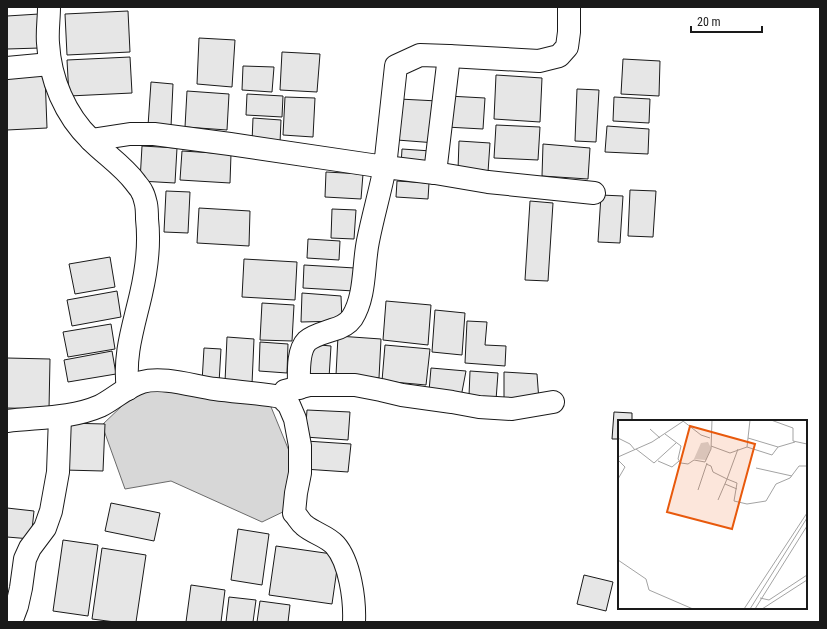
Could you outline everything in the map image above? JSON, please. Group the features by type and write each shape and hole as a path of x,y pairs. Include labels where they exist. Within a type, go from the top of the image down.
{"street":[{"path":"50,7 48,42 50,64 58,91 69,112 91,140 133,179 142,191 146,205 149,234 148,256 141,293 131,332 126,368 128,389"},
{"path":"299,388 299,364 302,348 307,341 314,336 339,328 346,324 352,318 358,307 363,283 367,242 385,167 396,66 420,56 449,56 539,61 559,56 567,47 569,32 568,7"},
{"path":"435,173 449,56"},
{"path":"7,68 50,64"},
{"path":"91,140 130,134 154,134 435,173 488,182 594,193"},
{"path":"7,422 60,417 80,413 100,406 142,382 158,380 180,382 214,389 269,395 281,398 289,405 295,419 300,446 300,473 294,513 304,525 335,545 343,557 351,581 354,622"},
{"path":"269,395 309,385 355,385 402,395 479,407 512,409 552,402"},
{"path":"11,622 17,606 21,588 25,559 30,548 45,528 51,511 58,472 60,417"}],"shaded area":[{"path":"147,382 269,402 294,463 289,509 262,522 171,481 125,489 102,425"}],"building":[{"path":"128,11 130,52 67,55 65,14"},
{"path":"39,14 40,48 7,49 7,16"},
{"path":"199,38 235,40 232,87 197,84"},
{"path":"282,52 320,54 317,92 280,90"},
{"path":"130,57 132,93 69,96 67,60"},
{"path":"623,59 660,61 659,96 621,94"},
{"path":"243,66 274,67 272,92 242,90"},
{"path":"45,75 47,128 7,130 7,76"},
{"path":"496,75 542,78 540,122 494,119"},
{"path":"151,82 173,84 171,127 148,126"},
{"path":"577,89 599,90 596,142 575,141"},
{"path":"187,91 229,94 227,130 185,127"},
{"path":"247,94 283,96 282,117 246,115"},
{"path":"448,96 485,98 483,129 446,127"},
{"path":"285,97 315,98 313,137 283,135"},
{"path":"614,97 650,99 649,123 613,121"},
{"path":"399,99 438,101 436,143 397,140"},
{"path":"253,118 281,120 280,143 252,142"},
{"path":"496,125 540,127 538,160 494,158"},
{"path":"607,126 649,129 648,154 605,152"},
{"path":"459,141 490,143 488,172 458,170"},
{"path":"543,144 590,148 588,179 542,176"},
{"path":"142,146 177,148 175,183 140,181"},
{"path":"402,149 431,151 429,167 401,165"},
{"path":"182,151 231,154 230,183 180,180"},
{"path":"326,172 363,174 361,199 325,197"},
{"path":"397,181 429,183 428,199 396,197"},
{"path":"630,190 656,191 653,237 628,236"},
{"path":"166,191 190,192 188,233 164,232"},
{"path":"601,195 623,196 620,243 598,242"},
{"path":"530,201 553,203 548,281 525,280"},
{"path":"199,208 250,211 249,246 197,243"},
{"path":"332,209 356,210 354,239 331,238"},
{"path":"308,239 340,241 339,260 307,258"},
{"path":"110,257 115,287 75,294 69,264"},
{"path":"244,259 297,262 295,300 242,297"},
{"path":"304,265 355,268 354,291 303,288"},
{"path":"117,291 121,317 72,326 67,300"},
{"path":"302,293 341,296 342,321 301,322"},
{"path":"386,301 431,305 428,345 383,340"},
{"path":"262,303 294,305 292,341 260,340"},
{"path":"435,310 465,313 462,355 432,352"},
{"path":"467,321 487,322 485,345 506,346 505,366 465,363"},
{"path":"111,324 115,349 68,357 63,332"},
{"path":"338,336 381,339 379,378 336,375"},
{"path":"227,337 254,339 252,384 225,382"},
{"path":"260,342 288,344 287,373 259,371"},
{"path":"309,344 331,346 329,378 307,376"},
{"path":"385,345 430,349 426,385 382,381"},
{"path":"204,348 221,349 219,383 202,382"},
{"path":"112,351 116,374 68,382 64,360"},
{"path":"7,358 50,359 49,409 7,408"},
{"path":"431,368 466,371 461,397 429,391"},
{"path":"470,371 498,373 496,400 469,396"},
{"path":"504,372 537,374 539,401 504,404"},
{"path":"307,410 350,412 348,440 305,437"},
{"path":"614,412 632,413 632,420 618,420 618,439 612,439"},
{"path":"65,423 105,424 103,471 64,470"},
{"path":"306,441 351,444 348,472 304,469"},
{"path":"111,503 160,513 154,541 105,531"},
{"path":"7,508 34,511 31,539 7,537"},
{"path":"238,529 269,534 262,585 231,580"},
{"path":"63,540 98,545 88,616 53,611"},
{"path":"276,546 339,555 332,604 269,595"},
{"path":"102,548 146,555 136,622 115,622 92,619"},
{"path":"584,575 613,582 606,611 577,604"},
{"path":"191,585 225,590 221,622 186,622"},
{"path":"229,597 256,600 253,622 226,622"},
{"path":"260,601 290,605 288,622 257,622"}]}
